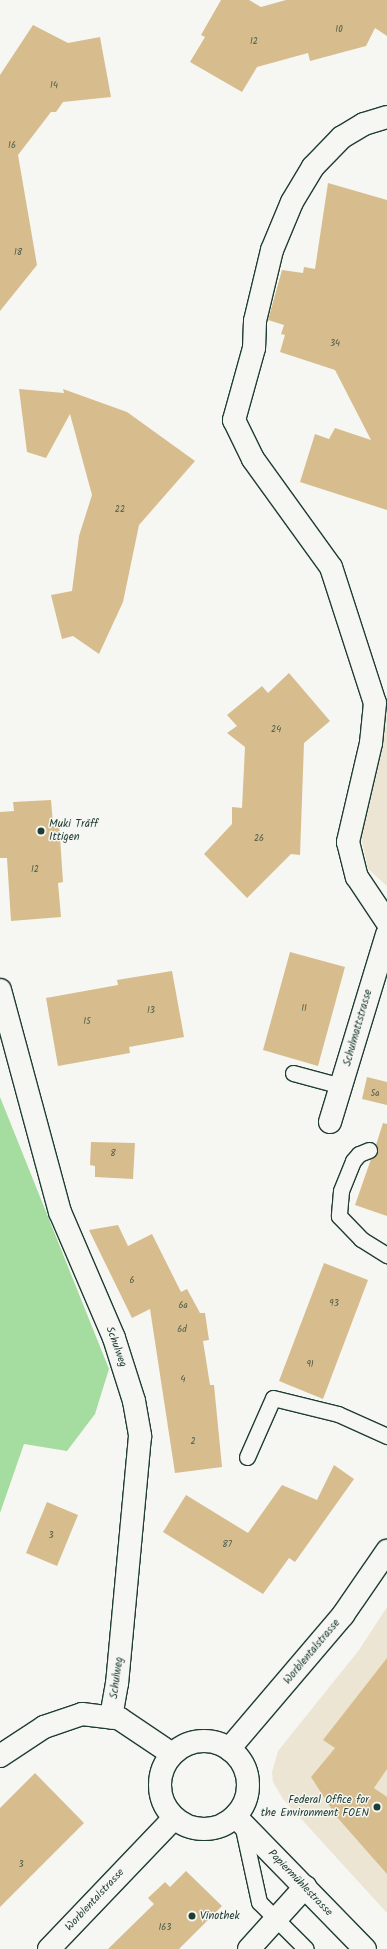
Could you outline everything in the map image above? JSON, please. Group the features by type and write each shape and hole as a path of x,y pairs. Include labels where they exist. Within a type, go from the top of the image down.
{"street":[{"path":"387,117 364,124 342,136 313,167 292,202 272,250 255,321 254,348 234,420 253,459 331,567 376,703 371,743 348,842 357,877 387,922"},
{"name":"Schulmattstrasse","path":"330,1122 387,934"},
{"name":"Schulweg","path":"0,990 60,1212 114,1338 134,1401 140,1436 117,1683 111,1717"},
{"name":"Worblentalstrasse","path":"230,1749 343,1615 387,1551"},
{"path":"0,1756 44,1727 66,1718 82,1714 111,1717 131,1726 172,1754"},
{"path":"206,1740 230,1749 239,1758 248,1781 247,1794 239,1820 205,1828 185,1825 174,1818 160,1794 164,1766 172,1754 194,1742 206,1740"},
{"name":"Worblentalstrasse","path":"49,1949 174,1818"},
{"name":"Papiermühlestrasse","path":"239,1820 365,1949"},
{"path":"249,1949 305,1887"}],"lane":[{"path":"293,1073 340,1086"},
{"path":"369,1150 359,1154 353,1161 341,1191 339,1216 360,1239 387,1255"},
{"path":"247,1457 273,1398 338,1414 387,1436"},
{"path":"239,1820 259,1902 306,1949"}],"shaded area":[{"path":"387,702 387,886 368,869 361,837"},
{"path":"387,1607 387,1913 283,1799 273,1782 272,1772 278,1751 359,1650"}],"green space":[{"path":"0,1097 109,1369 95,1414 67,1451 24,1444 0,1513"}],"building":[{"path":"221,0 249,0 261,7 286,0 387,0 387,36 375,28 366,46 310,61 308,53 257,67 242,92 190,62 205,37 201,35"},
{"path":"33,25 68,43 100,37 111,97 63,102 56,112 51,112 18,155 37,265 0,311 0,75"},
{"path":"328,183 387,200 387,510 300,482 315,434 329,439 335,428 371,440 335,370 280,352 285,335 281,334 284,325 268,320 282,270 303,273 304,267 315,269"},
{"path":"19,389 64,393 63,389 127,412 195,461 139,525 123,602 99,654 73,636 62,639 51,595 72,591 79,536 92,495 70,414 46,458 27,452"},
{"path":"289,673 330,721 304,743 300,855 291,854 247,898 204,854 232,824 232,807 242,808 245,747 227,733 237,726 227,715 262,686 268,693"},
{"path":"51,800 53,824 59,823 63,882 58,883 61,917 11,921 7,858 0,858 0,812 14,811 13,802"},
{"path":"290,952 345,967 318,1066 263,1050"},
{"path":"172,971 184,1037 129,1047 130,1053 58,1066 46,998 118,985 117,980"},
{"path":"367,1077 387,1082 387,1105 362,1099"},
{"path":"383,1123 387,1124 387,1216 355,1205 371,1159 378,1152 376,1145"},
{"path":"91,1142 135,1143 133,1179 95,1177 95,1166 90,1165"},
{"path":"118,1225 128,1246 152,1234 181,1292 187,1289 200,1313 205,1313 209,1340 203,1341 210,1385 214,1385 222,1467 175,1473 150,1309 132,1318 89,1230"},
{"path":"324,1263 368,1280 323,1399 279,1381"},
{"path":"334,1465 354,1479 295,1562 289,1558 263,1594 163,1532 186,1495 248,1533 282,1485 317,1500"},
{"path":"47,1502 78,1515 57,1566 26,1553"},
{"path":"387,1658 387,1769 374,1788 387,1797 387,1874 336,1816 311,1777 335,1748 323,1740"},
{"path":"35,1773 84,1823 0,1907 0,1808"},
{"path":"186,1871 222,1906 179,1949 108,1949 154,1904 148,1898 165,1882 170,1887"}],"place":[{"name":"Muki Träff Ittigen","path":"41,831"},
{"name":"Federal Office for the Environment FOEN","path":"377,1807"},
{"name":"Vinothek","path":"192,1916"}]}
